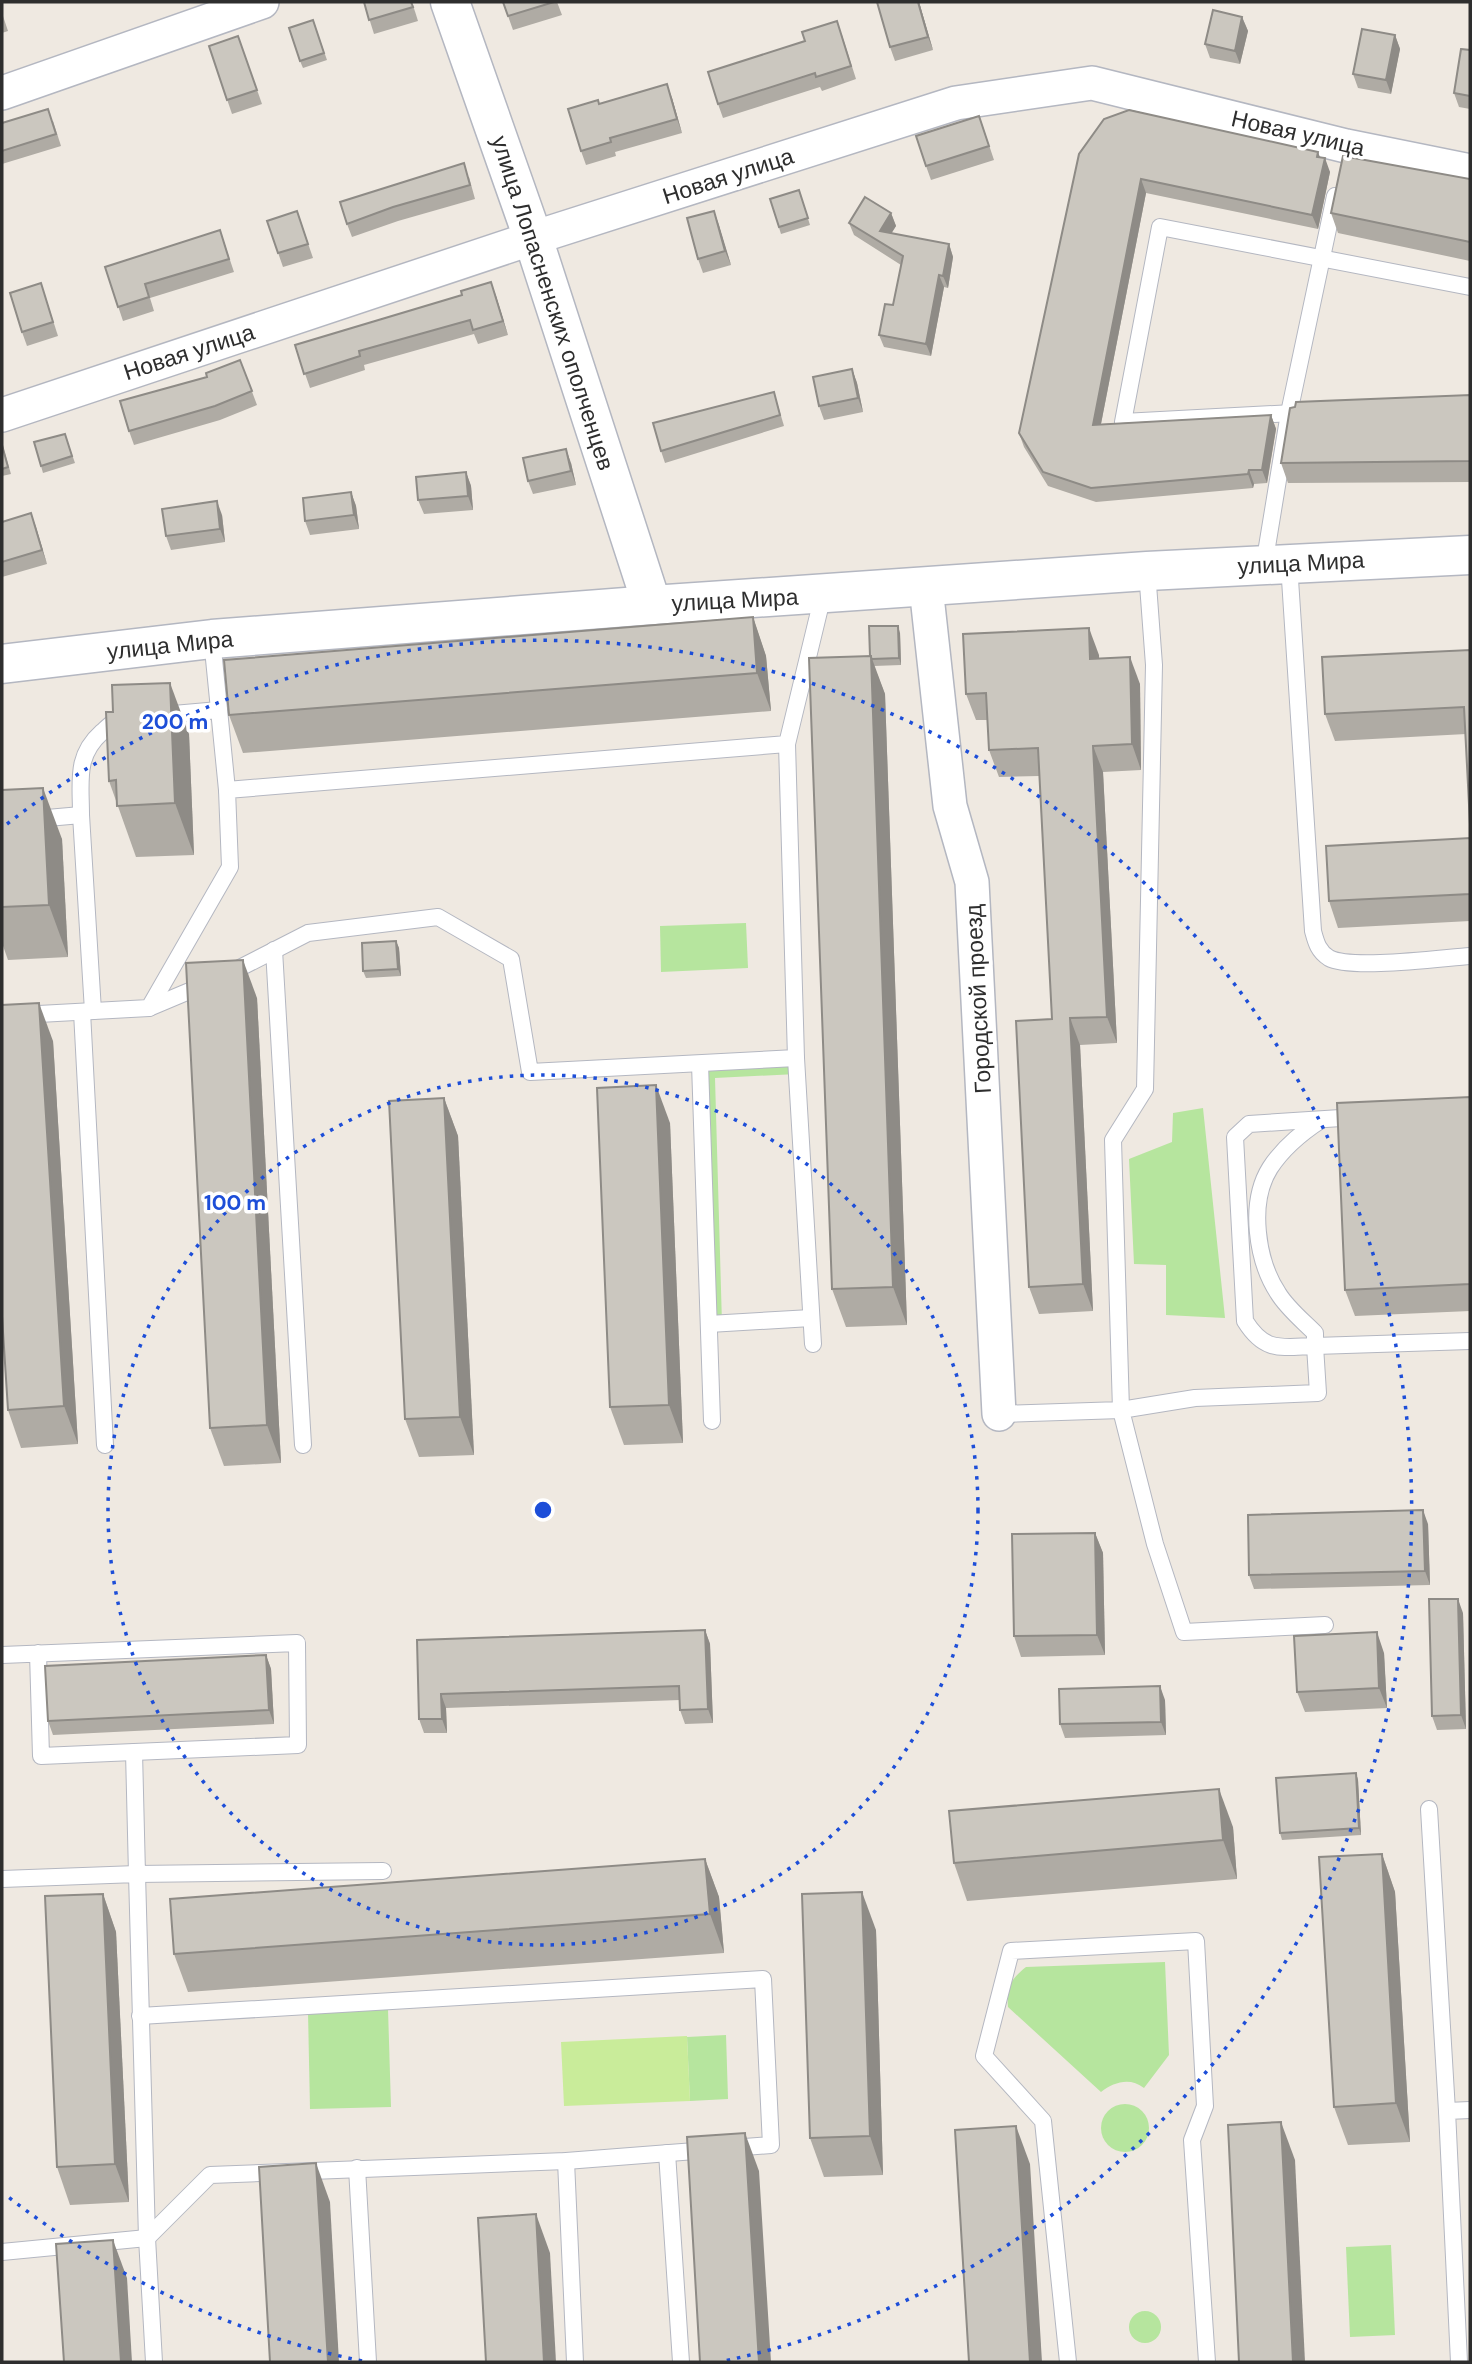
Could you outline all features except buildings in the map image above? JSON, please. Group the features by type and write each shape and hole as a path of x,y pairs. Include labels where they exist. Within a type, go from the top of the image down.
{"street":[{"path":"2,93 262,2"},
{"name":"улица Лопасненских ополченцев","path":"450,2 533,238 652,605"},
{"name":"Новая улица","path":"2,415 533,238 956,103 1092,83 1345,152 1470,171"},
{"name":"улица Мира","path":"2,664 212,639 652,605 1147,570 1470,555"},
{"name":"Городской проезд","path":"926,587 950,806 972,882 999,1414"}],"lane":[{"path":"1338,184 1289,413 1277,564 1313,930 1318,948 1330,958 1351,963 1470,956"},
{"path":"1331,411 1123,422 1160,227 1470,287"},
{"path":"1147,570 1154,665 1145,1089 1113,1140 1121,1410 1155,1544 1184,1632 1325,1625"},
{"path":"813,1344 796,1058 787,744 823,595"},
{"path":"149,1007 230,867 227,790 212,639"},
{"path":"105,1445 87,1012 81,764 87,746 117,719 219,710"},
{"path":"227,790 787,744"},
{"path":"2,822 81,815"},
{"path":"2,1016 149,1007 211,982 309,933 438,917 511,959 530,1072 796,1058"},
{"path":"274,950 303,1445"},
{"path":"700,1064 712,1421"},
{"path":"1376,1116 1249,1124 1235,1137 1244,1321 1260,1342 1275,1347 1470,1341"},
{"path":"999,1414 1121,1410 1195,1398 1318,1393 1315,1333 1278,1294 1264,1268 1258,1223 1260,1196 1268,1171 1284,1149 1321,1119"},
{"path":"709,1324 811,1318"},
{"path":"2,1654 297,1643 298,1745 41,1756 38,1653"},
{"path":"134,1752 147,2238 154,2362"},
{"path":"1429,1809 1459,2362"},
{"path":"2,1879 136,1874 383,1871"},
{"path":"1068,2362 1043,2121 984,2056 1011,1951 1196,1941 1205,2106 1192,2140 1207,2362"},
{"path":"2,2252 147,2238 210,2175 565,2161 771,2144 763,1979 140,2015"},
{"path":"1447,2111 1470,2110"},
{"path":"667,2153 681,2362"},
{"path":"565,2161 575,2362"},
{"path":"357,2168 368,2362"}],"green space":[{"path":"746,923 748,968 661,972 660,926"},
{"path":"796,1058 797,1074 715,1078 722,1324 709,1324 700,1064"},
{"path":"1203,1108 1225,1318 1166,1315 1166,1265 1134,1264 1129,1159 1172,1142 1173,1113"},
{"path":"1165,1962 1169,2055 1144,2088 1122,2082 1101,2092 1008,2007 1011,1984 1026,1967"},
{"path":"388,2009 391,2107 310,2109 308,2012"},
{"path":"726,2035 728,2099 690,2101 687,2037"},
{"path":"687,2036 690,2101 564,2106 561,2042"},
{"path":"1125,2104 1142,2111 1149,2128 1142,2145 1125,2152 1108,2145 1101,2128 1108,2111"},
{"path":"1391,2245 1395,2335 1350,2337 1346,2247"},
{"path":"1145,2311 1156,2316 1161,2327 1156,2338 1145,2343 1134,2338 1129,2327 1134,2316"}]}
